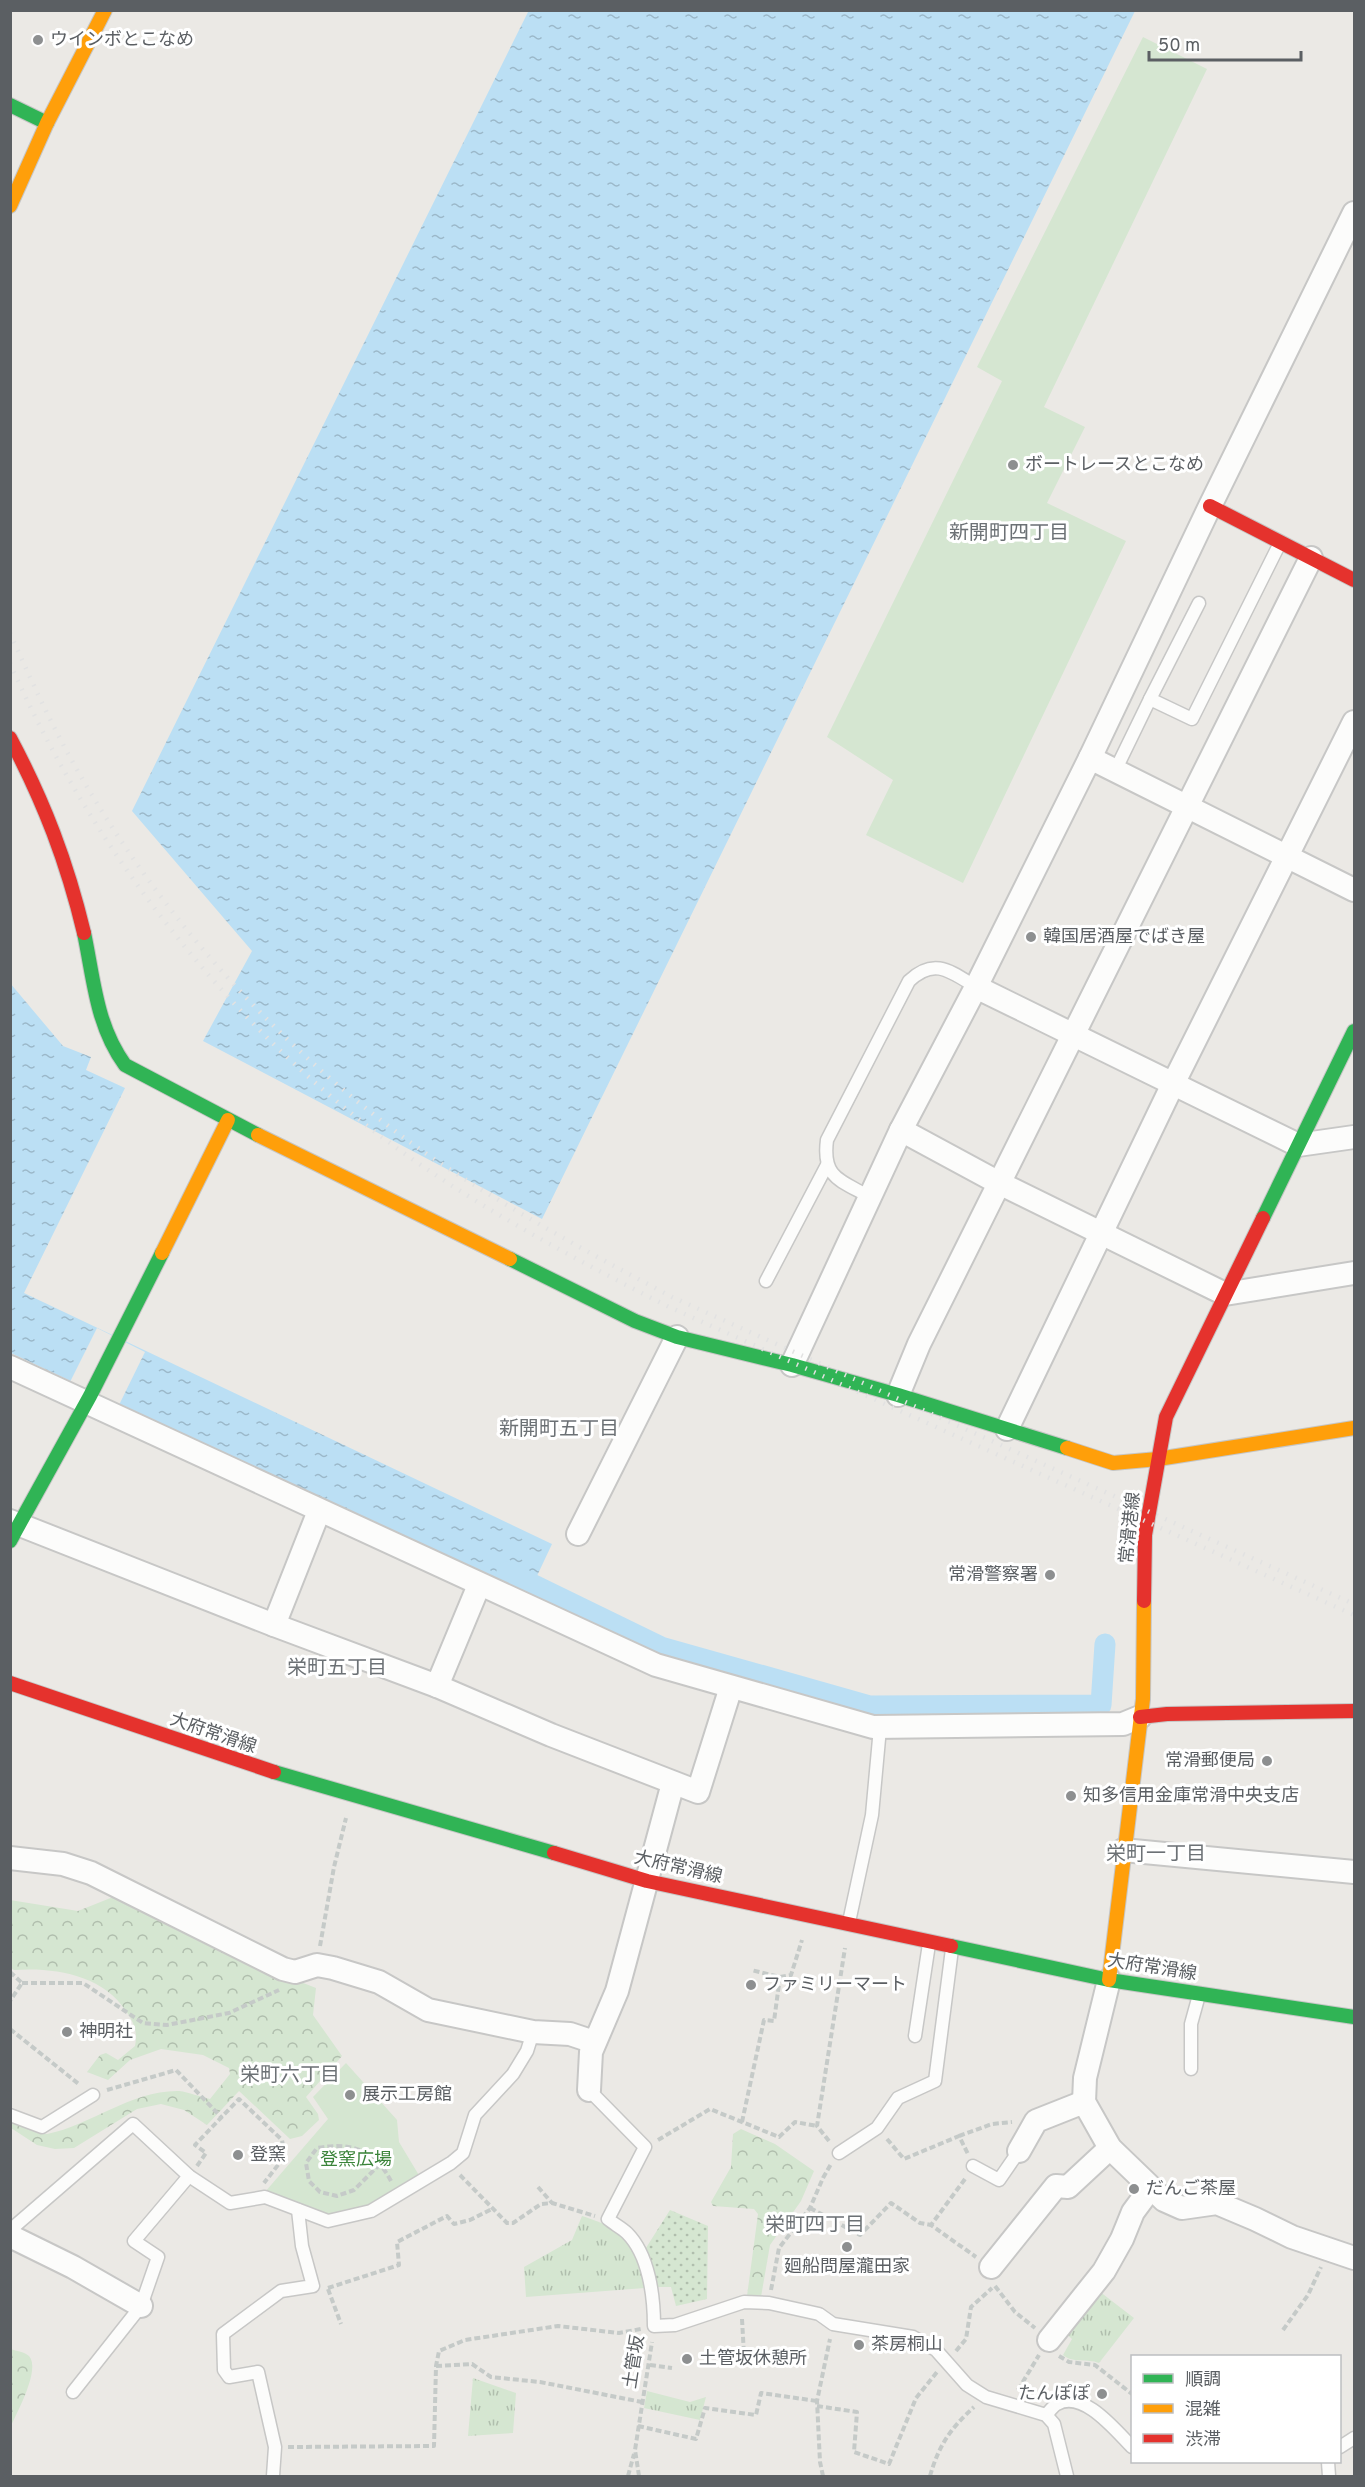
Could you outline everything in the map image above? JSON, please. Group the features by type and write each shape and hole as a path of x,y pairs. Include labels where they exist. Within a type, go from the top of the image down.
{"street":[{"path":"10,206 47,123 105,10"},
{"path":"10,105 47,123"},
{"path":"792,1365 901,1130 976,987 1090,758 1210,506 1354,213"},
{"path":"1210,506 1354,580"},
{"path":"898,1395 919,1344 1311,558"},
{"path":"1007,1430 1173,1084 1354,722"},
{"path":"10,738 44,804 59,843 72,883 103,1027 112,1047 125,1065 228,1120 635,1321 677,1336 898,1395 1113,1463 1158,1459 1354,1428"},
{"path":"1090,758 1354,890"},
{"path":"976,987 1298,1145 1354,1137"},
{"name":"常滑港線","path":"1109,1980 1143,1699 1144,1535 1166,1417 1354,1031"},
{"path":"228,1120 88,1399 13,1529 437,1686 551,1735 698,1792 731,1687"},
{"path":"901,1130 999,1184 1226,1294 1354,1273"},
{"path":"578,1534 677,1336"},
{"path":"10,1367 88,1399 319,1511 656,1665 880,1728 1124,1724 1140,1717 1167,1714 1354,1711"},
{"path":"274,1625 319,1511"},
{"path":"437,1686 478,1585"},
{"name":"大府常滑線","path":"10,1683 250,1766 353,1794 646,1881 1109,1980 1354,2017"},
{"path":"589,2090 591,2052 617,1990 673,1783"},
{"path":"1123,1850 1354,1872"},
{"path":"10,1858 63,1864 91,1873 283,1969 295,1972 317,1965 379,1982 428,2010 533,2032 570,2034 594,2042"},
{"path":"1109,1980 1085,2078 1084,2102 1110,2148 1164,2200 1182,2208 1217,2204 1255,2218 1292,2237 1354,2258"},
{"path":"1019,2151 1036,2121 1084,2102"},
{"path":"993,2276 1056,2186 1068,2187 1110,2148"},
{"path":"1047,2344 1104,2271 1122,2239 1133,2212 1150,2189"},
{"path":"11,2236 73,2266 141,2306"}],"lane":[{"path":"1150,699 1192,719 1281,542"},
{"path":"1115,771 1199,603"},
{"path":"870,1197 830,1172 825,1158 827,1140 909,981 919,971 935,966 955,974 976,987"},
{"path":"766,1281 827,1165"},
{"path":"849,1925 872,1815 880,1728"},
{"path":"915,2036 929,1942"},
{"path":"839,2153 877,2128 898,2098 935,2082 952,1947"},
{"path":"1191,2069 1191,2024 1200,1994"},
{"path":"11,2236 16,2225 133,2124 189,2176 230,2203 253,2197 265,2197 328,2221 371,2211 451,2163 463,2153 475,2115 513,2074 526,2051 533,2032"},
{"path":"589,2090 645,2147 608,2219 626,2232 640,2250 645,2263 654,2326 675,2325 741,2303 769,2303 819,2314 833,2324 914,2337 936,2350 967,2385 986,2397 1046,2415 1054,2424 1067,2476"},
{"path":"10,2115 42,2127 93,2095"},
{"path":"973,2166 999,2180 1019,2151"},
{"path":"73,2392 141,2306 158,2258 134,2241 189,2176"},
{"path":"273,2476 275,2447 258,2372 229,2377 224,2370 224,2334 281,2291 313,2286 302,2246 298,2210"},
{"path":"1046,2415 1057,2404 1072,2400 1094,2410 1131,2446"}],"path":[{"path":"317,1965 333,1868 353,1794"},
{"path":"751,1971 780,1977 790,1975 810,1916"},
{"path":"817,2126 849,1925"},
{"path":"10,1972 22,1983 83,1983 143,2023 167,2025 229,2013 290,1985"},
{"path":"742,2122 764,2020 774,2021 780,1977"},
{"path":"10,2001 22,1983"},
{"path":"10,2029 93,2095 177,2070 222,2118"},
{"path":"189,2176 206,2153 195,2145 239,2099 282,2140 285,2156 253,2197"},
{"path":"645,2147 710,2109 779,2137 795,2122 817,2126 839,2153 823,2178 810,2208 779,2248 769,2303"},
{"path":"877,2128 904,2159 992,2124"},
{"path":"931,2225 973,2166 959,2136"},
{"path":"380,2164 354,2190 337,2196 320,2192 309,2181 306,2163 317,2148 336,2145 368,2152 380,2164 399,2194"},
{"path":"451,2163 507,2223 513,2223 541,2204 552,2203 608,2219"},
{"path":"538,2187 552,2203"},
{"path":"810,2208 860,2235 891,2203 920,2223 931,2225 993,2276 1015,2312 1047,2344 1069,2362 1095,2365 1131,2393"},
{"path":"313,2286 327,2288 399,2265 397,2242 447,2216 454,2224 470,2220 492,2209"},
{"path":"1283,2330 1308,2295 1328,2250"},
{"path":"638,2426 696,2439 705,2408 756,2415 761,2393 857,2412 854,2452 889,2464 916,2397 966,2339 971,2307 993,2276"},
{"path":"327,2288 340,2324"},
{"path":"741,2303 744,2355"},
{"path":"823,2476 820,2462 817,2404 833,2324"},
{"path":"275,2447 434,2446 436,2366 439,2350 465,2340 558,2326 619,2333 654,2326"},
{"name":"土管坂","path":"635,2450 650,2365 654,2326"},
{"path":"1010,2404 1047,2344"},
{"path":"436,2366 472,2364 491,2378 540,2382 642,2402"},
{"path":"650,2365 672,2368"},
{"path":"930,2476 938,2450 957,2423 986,2397"},
{"path":"628,2476 635,2450"},
{"path":"635,2450 639,2476"}],"green space":[{"name":"ボートレースとこなめ","path":"1143,37 1207,69 1044,407 1085,427 1047,503 1126,541 963,883 866,835 893,780 827,737 1002,381 977,367"},
{"path":"118,1895 278,1973 316,1988 313,2015 342,2056 306,2097 318,2114 319,2120 302,2136 290,2139 239,2091 207,2125 184,2110 161,2104 137,2109 74,2148 55,2149 37,2145 11,2128 11,2109 35,2131 47,2134 64,2130 144,2096 161,2092 187,2092 210,2099 230,2074 229,2068 203,2055 161,2049 130,2060 108,2080 87,2072 100,2055 106,2053 118,2060 135,2046 135,2027 126,2011 116,1999 91,1981 61,1972 11,1968 10,1900 78,1911"},
{"name":"登窯広場","path":"346,2063 397,2120 399,2142 420,2177 365,2208 341,2216 331,2216 265,2192 328,2119 313,2097"},
{"path":"741,2129 775,2144 814,2171 801,2201 770,2245 761,2297 747,2296 758,2214 754,2209 713,2206 711,2202 731,2167 733,2134"},
{"path":"670,2210 708,2226 707,2299 676,2306 671,2287 653,2287 644,2251"},
{"path":"582,2216 607,2225 628,2241 639,2260 645,2288 526,2297 524,2267 572,2240"},
{"path":"1095,2288 1134,2318 1099,2363 1067,2358 1063,2355 1072,2339 1062,2330"},
{"path":"11,2349 29,2356 32,2370 27,2391 11,2426"},
{"path":"473,2378 516,2393 513,2433 468,2436"},
{"path":"647,2391 690,2402 706,2397 700,2420 644,2408"}],"water":[{"path":"529,10 1135,11 542,1219 203,1041 252,951 132,811"},
{"path":"10,983 63,1046 91,1057 86,1070 125,1088 24,1293 552,1544 528,1595 11,1353"}],"pier":[{"path":"97,1328 145,1352 119,1405 70,1382"}],"waterway":[{"path":"507,1572 661,1647 870,1706 1101,1705 1105,1644"}],"railway":[{"path":"10,633 49,718 76,768 148,880 189,933 279,1032 380,1120 434,1159 521,1214 672,1297 1354,1604"},
{"path":"10,663 40,727 75,789 114,851 156,911 202,968 251,1021 303,1071 392,1145 468,1196 546,1242 667,1306 1354,1615"}],"traffic: fast":[{"path":"10,105 47,123"},
{"path":"84,933 97,1002 115,1050 125,1065 258,1135"},
{"path":"1263,1218 1354,1031"},
{"path":"10,1541 90,1396 162,1253"},
{"path":"510,1259 635,1321 677,1337 792,1365 898,1395 1067,1448"},
{"path":"274,1772 554,1853"},
{"path":"951,1946 1109,1980 1354,2017"}],"traffic: slow":[{"path":"10,206 47,123 105,10"},
{"path":"162,1253 228,1120"},
{"path":"258,1135 510,1259"},
{"path":"1067,1448 1113,1463 1158,1459 1354,1428"},
{"path":"1109,1980 1143,1699 1144,1601"}],"traffic: jam":[{"path":"1210,506 1354,580"},
{"path":"10,738 34,785 53,833 84,933"},
{"path":"1144,1601 1145,1535 1166,1417 1263,1218"},
{"path":"10,1683 274,1772"},
{"path":"1140,1717 1167,1714 1354,1711"},
{"path":"554,1853 647,1881 951,1946"}],"place":[{"name":"ウインボとこなめ","path":"38,40"},
{"name":"ボートレースとこなめ","path":"1013,465"},
{"name":"韓国居酒屋でばき屋","path":"1031,937"},
{"name":"常滑警察署","path":"1050,1575"},
{"name":"常滑郵便局","path":"1267,1761"},
{"name":"知多信用金庫常滑中央支店","path":"1071,1796"},
{"name":"ファミリーマート","path":"751,1985"},
{"name":"神明社","path":"67,2032"},
{"name":"展示工房館","path":"350,2095"},
{"name":"登窯","path":"238,2155"},
{"name":"だんご茶屋","path":"1134,2189"},
{"name":"廻船問屋瀧田家","path":"847,2247"},
{"name":"茶房桐山","path":"859,2345"},
{"name":"土管坂休憩所","path":"687,2359"},
{"name":"たんぽぽ","path":"1102,2394"}],"district":[{"name":"新開町四丁目","path":"1009,534"},
{"name":"新開町五丁目","path":"559,1430"},
{"name":"栄町五丁目","path":"337,1669"},
{"name":"栄町一丁目","path":"1156,1855"},
{"name":"栄町六丁目","path":"290,2076"},
{"name":"栄町四丁目","path":"815,2226"}]}
